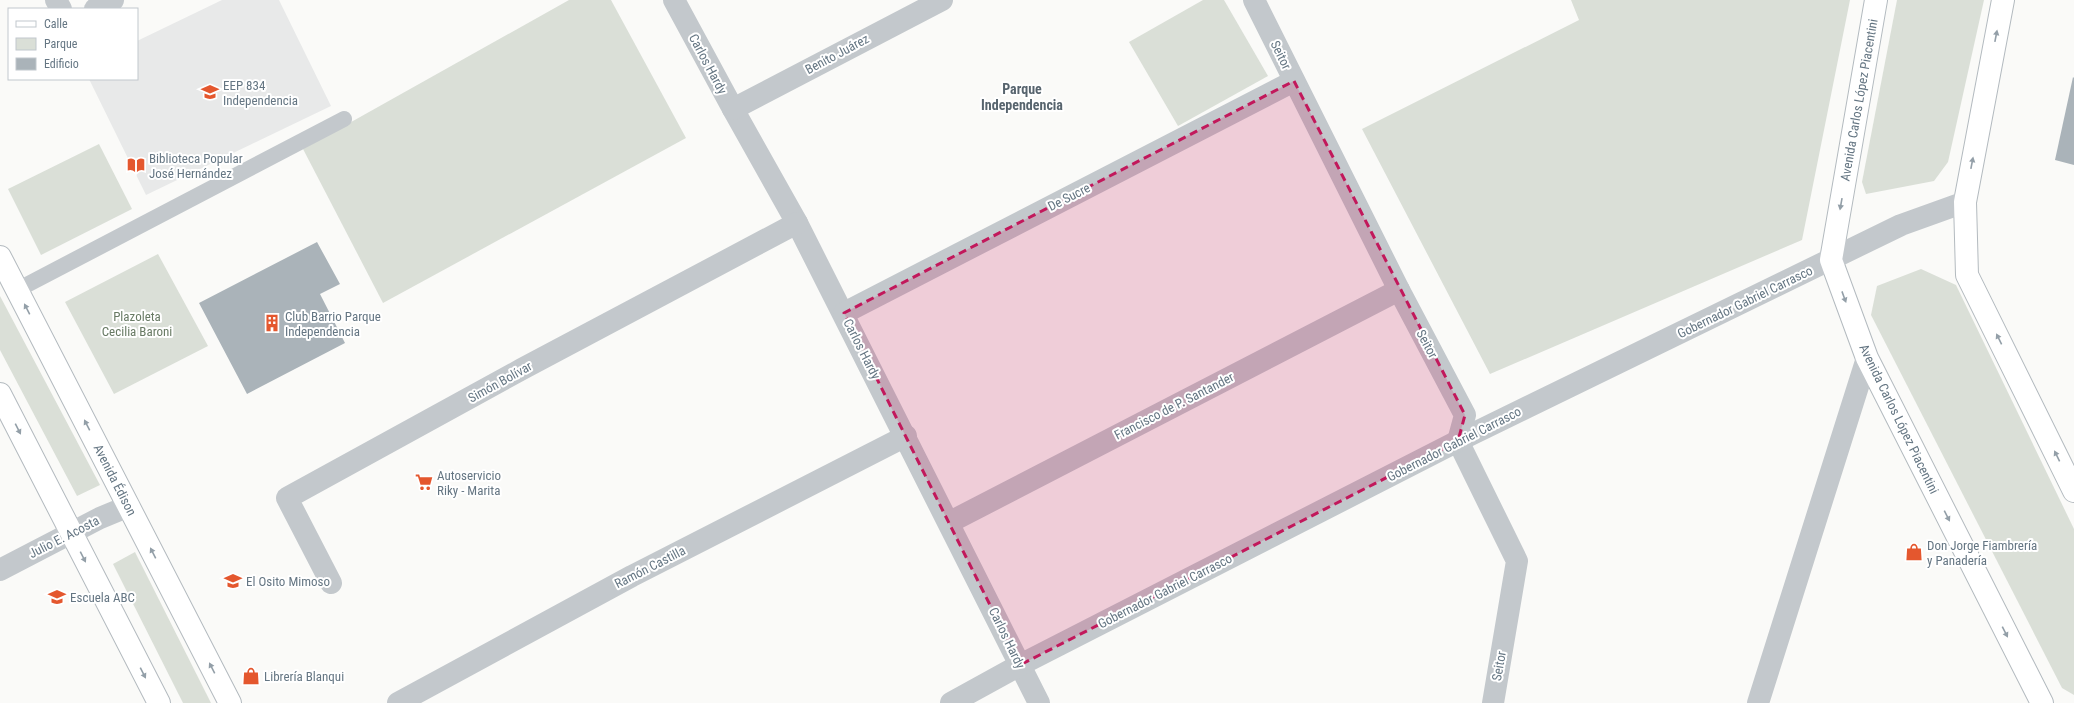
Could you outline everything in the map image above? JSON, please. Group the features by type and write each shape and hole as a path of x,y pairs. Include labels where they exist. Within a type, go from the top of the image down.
{"main road":[{"name":"Avenida Carlos López Piacentini","path":"1876,0 1831,260 1867,358 2042,703"},
{"path":"2003,0 1965,202 1967,275 2074,491"},
{"name":"Avenida Édison","path":"0,257 230,703"},
{"path":"0,394 159,703"}],"street":[{"path":"97,8 113,0"},
{"name":"Carlos Hardy","path":"674,0 797,223 844,313 950,522 1039,703"},
{"name":"Benito Juárez","path":"733,109 942,0"},
{"name":"Seitor","path":"1254,0 1399,290 1465,415 1458,441 1518,561 1493,703"},
{"name":"De Sucre","path":"844,313 1294,81"},
{"name":"Gobernador Gabriel Carrasco","path":"951,703 1020,665 1458,441 1901,225 1965,202"},
{"name":"Simón Bolívar","path":"331,582 287,498 522,369 797,223"},
{"name":"Francisco de P. Santander","path":"950,522 1399,290"},
{"path":"1758,703 1867,358"},
{"name":"Ramón Castilla","path":"398,703 632,576 906,436"},
{"name":"Julio E. Acosta","path":"0,570 100,518 129,506"}],"lane":[{"path":"17,290 344,119"}],"highlighted area":[{"path":"1294,81 1465,415 1458,441 1020,665 844,313"}],"shaded area":[{"name":"EEP 834 Independencia","path":"222,0 279,0 331,106 146,195 89,80 138,80 138,41"}],"green space":[{"path":"569,0 611,0 686,138 383,303 303,149"},
{"path":"1203,0 1224,0 1268,76 1178,126 1129,42"},
{"path":"1571,0 1850,0 1802,240 1490,374 1362,129 1579,20"},
{"path":"1897,0 1984,0 1948,162 1934,181 1866,194 1862,182"},
{"path":"99,144 132,209 41,255 8,189"},
{"name":"Plazoleta Cecilia Baroni","path":"158,254 208,346 114,394 65,302"},
{"path":"1921,269 1956,285 2074,529 2074,695 2062,688 1871,315 1877,286"},
{"path":"0,296 100,485 77,496 0,350"},
{"path":"135,552 211,703 183,703 113,564"}],"building":[{"path":"2073,77 2074,78 2074,165 2055,160"},
{"name":"Club Barrio Parque Independencia","path":"317,242 340,284 320,294 345,343 247,394 199,303"}],"place":[{"name":"EEP 834 Independencia","path":"210,92"},
{"name":"Biblioteca Popular José Hernández","path":"136,165"},
{"name":"Club Barrio Parque Independencia","path":"272,323"},
{"name":"Autoservicio Riky - Marita","path":"424,482"},
{"name":"Don Jorge Fiambrería y Panadería","path":"1914,552"},
{"name":"El Osito Mimoso","path":"233,581"},
{"name":"Escuela ABC","path":"57,597"},
{"name":"Librería Blanqui","path":"251,676"}],"district":[{"name":"Parque Independencia","path":"1022,98"}]}
